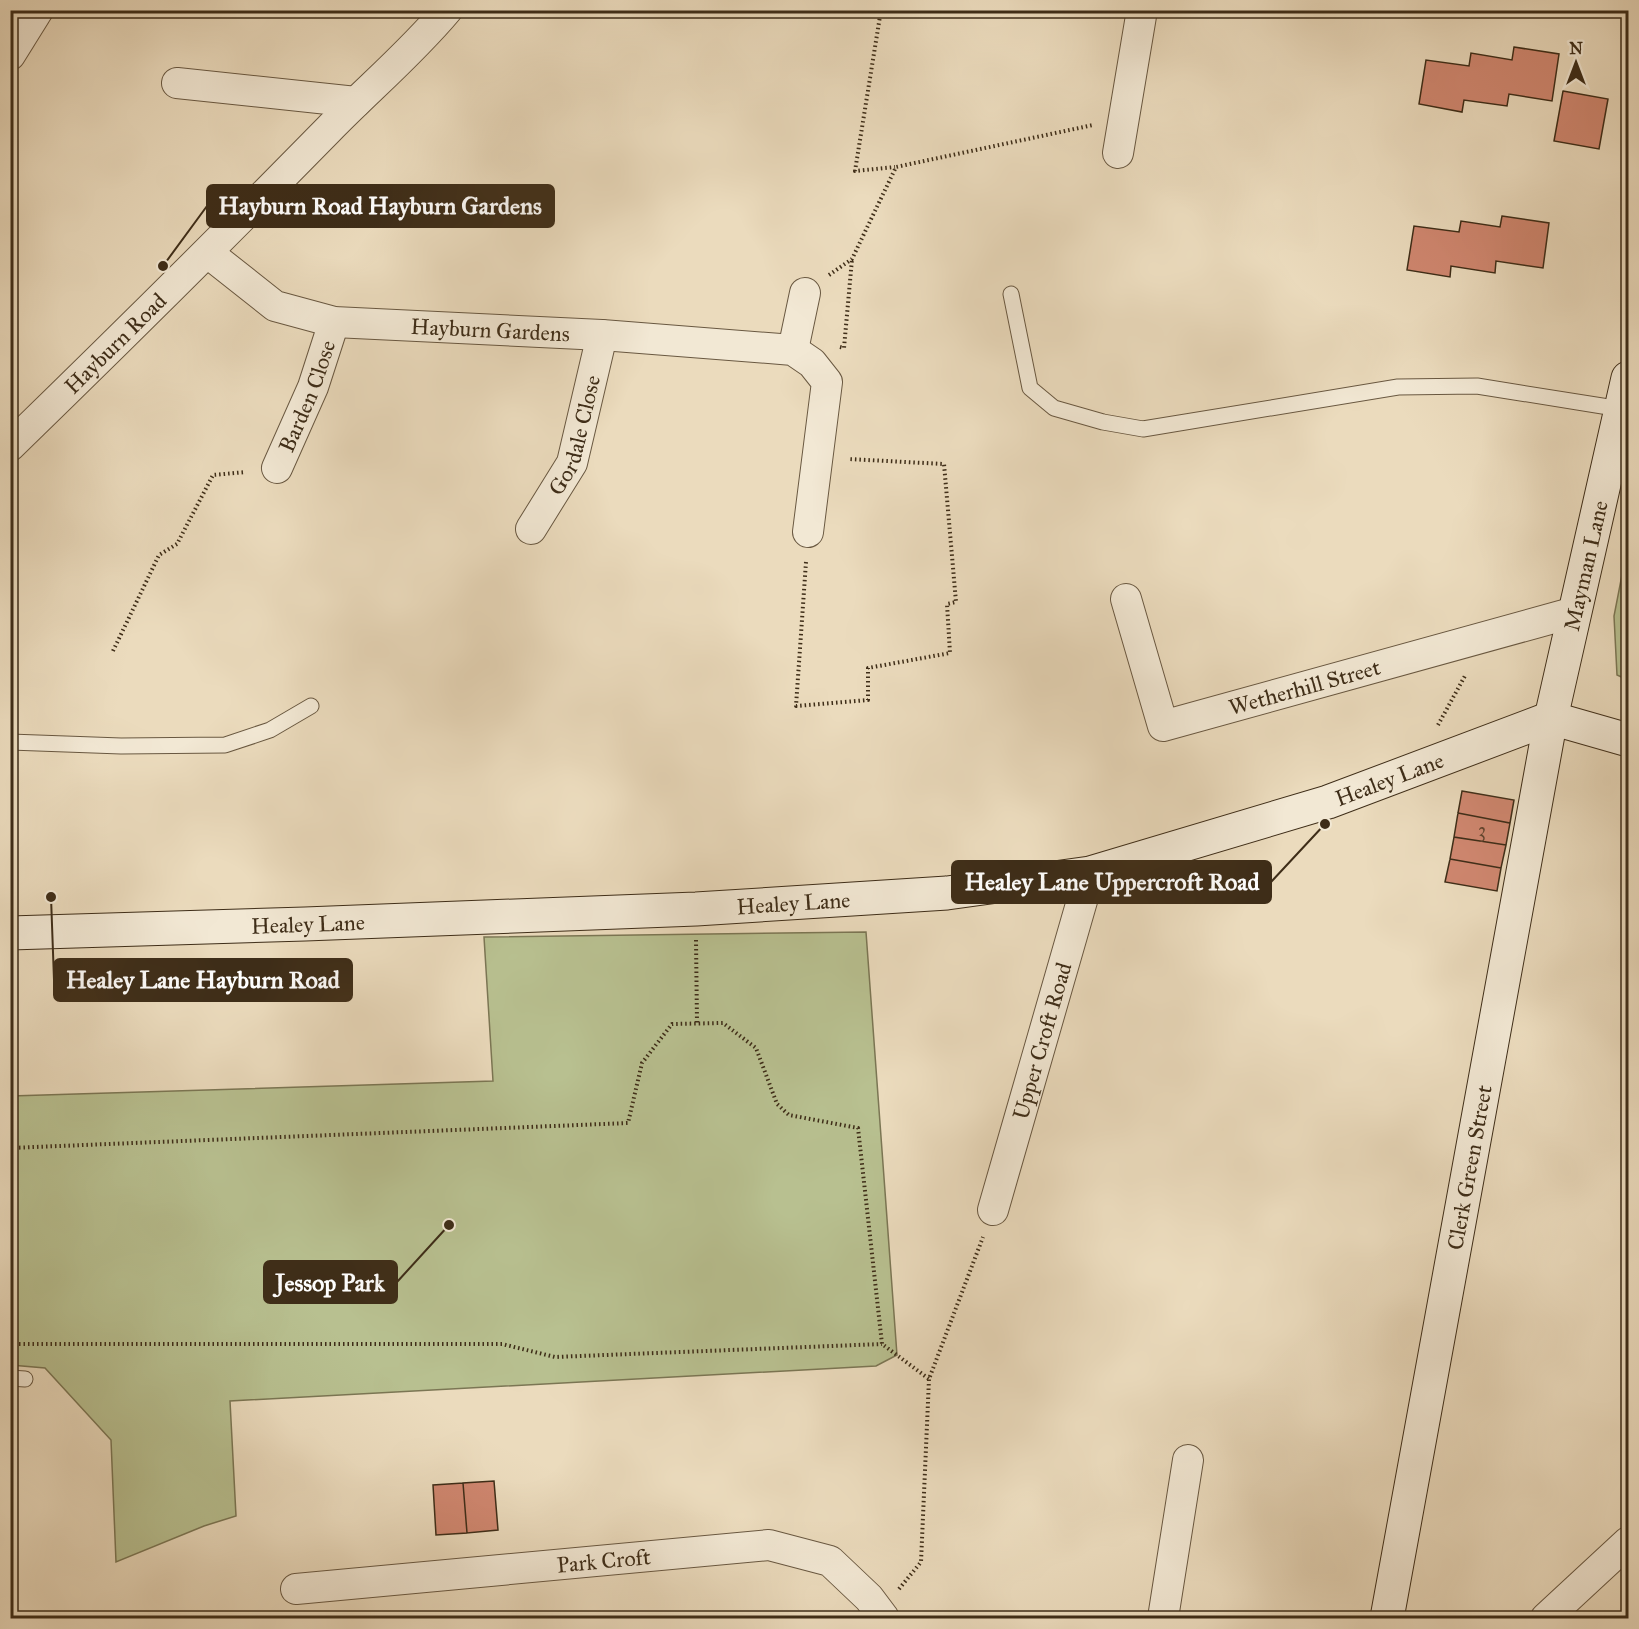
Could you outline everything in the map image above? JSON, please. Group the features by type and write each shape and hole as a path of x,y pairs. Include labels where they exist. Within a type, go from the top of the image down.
{"main road":[{"name":"Mayman Lane","path":"1551,718 1629,378"},
{"path":"1551,718 1629,740"},
{"name":"Healey Lane","path":"10,933 696,909 947,893 1090,873 1328,802 1551,718"},
{"name":"Clerk Green Street","path":"1387,1618 1551,718"}],"street":[{"path":"10,55 38,10"},
{"name":"Hayburn Road","path":"10,446 208,253 356,102 426,36 447,10"},
{"path":"1118,153 1142,10"},
{"path":"177,83 356,102"},
{"name":"Hayburn Gardens","path":"208,253 275,306 334,322 794,345"},
{"path":"805,293 794,345 827,382 808,532"},
{"name":"Barden Close","path":"277,468 313,387 334,322"},
{"name":"Gordale Close","path":"531,529 572,463 602,335"},
{"name":"Wetherhill Street","path":"1126,599 1163,726 1575,612"},
{"name":"Upper Croft Road","path":"993,1210 1090,873"},
{"path":"1163,1618 1188,1460"},
{"name":"Park Croft","path":"296,1589 769,1545 830,1561 869,1598 881,1616"},
{"path":"1546,1618 1626,1550"}],"lane":[{"path":"1011,294 1030,388 1054,408 1113,424 1143,429 1398,387 1477,386 1621,409"},
{"path":"10,742 121,746 225,745 270,730 311,706"}],"path":[{"path":"881,10 855,171 896,167 1124,118"},
{"path":"794,345 844,348 852,259 896,167"},
{"path":"805,293 852,259"},
{"path":"808,532 796,706 867,700 867,668 950,653 947,604 956,602 944,464 817,458"},
{"path":"113,651 159,555 177,544 213,475 277,468"},
{"path":"1413,770 1486,637"},
{"path":"696,909 698,1023"},
{"path":"10,1148 628,1123 642,1063 672,1024 723,1023 756,1048 777,1104 789,1115 858,1128 882,1344"},
{"path":"881,1616 921,1562 929,1379 993,1210"},
{"path":"10,1344 502,1344 555,1357 882,1344 929,1379"}],"green space":[{"path":"1628,544 1628,680 1617,675 1614,616"},
{"path":"866,932 897,1355 876,1366 230,1401 236,1516 204,1526 116,1562 111,1440 45,1368 11,1365 11,1096 493,1081 484,937"}],"building":[{"path":"1514,47 1559,54 1552,101 1509,94 1507,106 1464,100 1462,112 1419,104 1426,60 1469,66 1471,53 1512,60"},
{"path":"1563,91 1608,99 1599,149 1554,141"},
{"path":"1502,216 1549,223 1543,268 1496,261 1495,273 1451,266 1450,277 1407,270 1414,226 1459,232 1461,221 1500,227"},
{"path":"1462,791 1514,800 1510,823 1458,813"},
{"path":"1458,813 1510,823 1506,845 1454,837"},
{"path":"1454,837 1506,845 1501,868 1450,859"},
{"path":"1450,859 1501,868 1497,891 1445,882"},
{"path":"494,1481 498,1530 467,1533 463,1483"},
{"path":"463,1483 467,1533 436,1535 433,1485"}],"place":[{"name":"Hayburn Road Hayburn Gardens","path":"163,266"},
{"name":"Healey Lane Uppercroft Road","path":"1325,824"},
{"name":"Healey Lane Hayburn Road","path":"51,897"},
{"name":"Jessop Park","path":"449,1225"}]}
